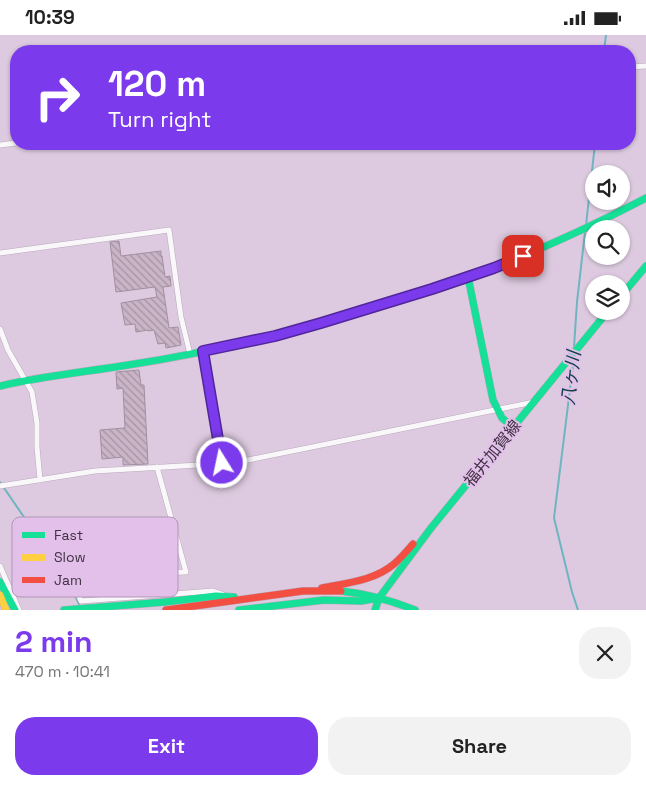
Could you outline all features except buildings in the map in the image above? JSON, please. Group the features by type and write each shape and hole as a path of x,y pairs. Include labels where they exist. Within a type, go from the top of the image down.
{"main road":[{"path":"0,386 25,380 190,354 308,327 494,268 538,251 646,198"},
{"path":"630,286 646,267"},
{"path":"468,277 493,400 502,418 513,427"},
{"name":"福井加賀線","path":"375,610 379,598 431,527 601,320"},
{"path":"166,610 303,591 366,579 394,565 431,527"},
{"path":"0,582 15,610"},
{"path":"303,591 362,593 393,601 415,610"},
{"path":"0,595 6,610"},
{"path":"64,610 216,596 248,599"},
{"path":"239,610 304,602 361,601 379,598"}],"street":[{"path":"0,253 169,230 181,317 190,354"},
{"path":"0,329 8,350 32,392 37,423 40,480"},
{"path":"203,351 222,463"},
{"path":"2,485 95,471 233,463 534,402"},
{"path":"157,467 171,517"},
{"path":"178,543 186,572 178,572"},
{"path":"0,566 12,594"},
{"path":"178,594 213,591 231,597"},
{"path":"13,597 19,610"},
{"path":"79,597 81,601 134,597"}],"waterway":[{"name":"八ヶ川","path":"605,45 606,35"},
{"name":"八ヶ川","path":"587,220 594,150"},
{"name":"八ヶ川","path":"574,347 585,232"},
{"name":"八ヶ川","path":"574,357 554,518 578,610"},
{"path":"0,482 24,517"},
{"path":"76,597 79,604"}],"traffic: fast":[{"path":"431,289 487,270 541,248 646,198"},
{"path":"630,285 646,266"},
{"path":"468,277 493,400 502,418 513,427"},
{"path":"239,610 324,600 361,601 379,598 431,528 601,320"},
{"path":"0,386 172,358 303,328"},
{"path":"0,582 15,610"},
{"path":"341,591 379,598 415,610"},
{"path":"64,610 216,596 234,597"},
{"path":"375,610 379,598"}],"traffic: slow":[{"path":"0,595 6,610"}],"traffic: jam":[{"path":"303,328 431,289"},
{"path":"322,588 359,581 378,574 394,564 413,544"},
{"path":"166,610 303,591 341,591"}],"route":[{"path":"222,463 203,351 275,336 321,323 432,289 523,256"}]}
